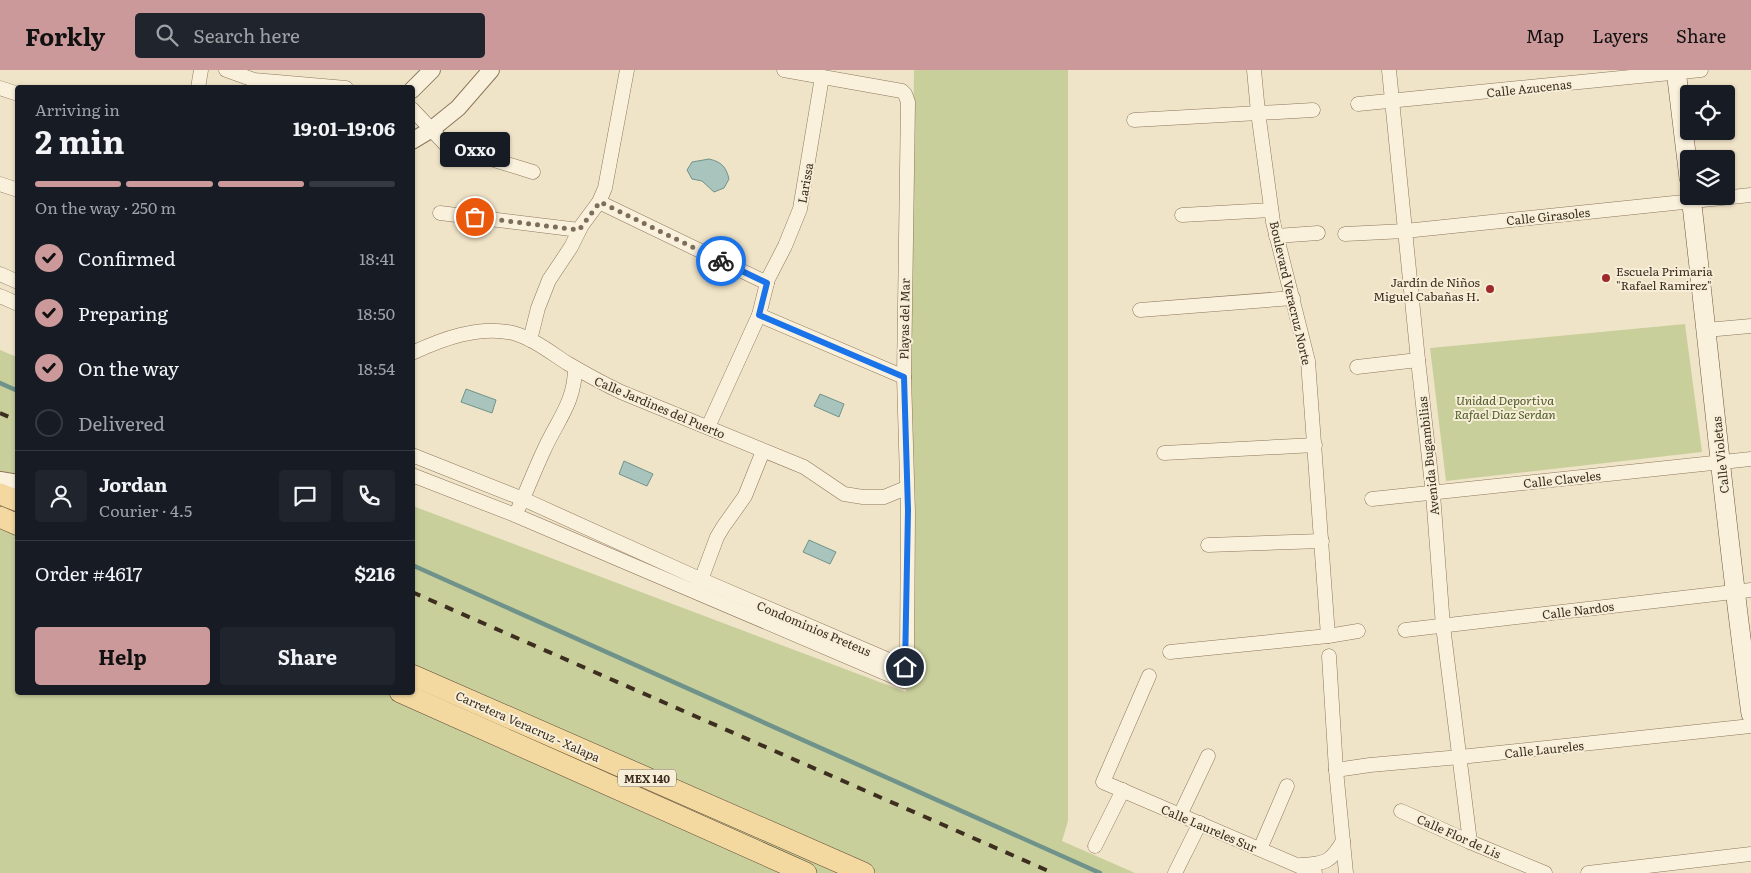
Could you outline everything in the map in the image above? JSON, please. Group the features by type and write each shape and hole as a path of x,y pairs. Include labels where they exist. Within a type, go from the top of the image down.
{"main road":[{"path":"1676,71 1686,150"},
{"name":"Calle Violetas","path":"1692,205 1721,462 1742,591 1751,714"},
{"path":"0,494 15,500"},
{"path":"0,517 15,524"},
{"name":"Carretera Veracruz - Xalapa","path":"422,679 864,873"},
{"name":"Carretera Veracruz - Xalapa","path":"407,695 806,873"}],"street":[{"path":"198,85 201,70"},
{"path":"226,70 254,80 312,85"},
{"path":"415,87 432,70"},
{"path":"415,139 432,129 458,108 491,70"},
{"path":"530,340 538,308 549,280 571,247 579,230 600,202 609,174 627,70"},
{"path":"784,70 822,77"},
{"name":"Boulevard Veracruz Norte","path":"1254,70 1258,112 1276,236 1308,361 1328,636"},
{"name":"Avenida Bugambilias","path":"1389,70 1433,494 1443,626 1470,842"},
{"name":"Calle Azucenas","path":"1358,104 1701,70"},
{"name":"Playas del Mar","path":"822,77 904,92 908,102 904,377 908,513 905,667"},
{"name":"Larissa","path":"708,427 759,315 767,283 800,209 822,77"},
{"path":"0,88 15,93"},
{"path":"1134,120 1314,110"},
{"path":"415,112 441,141 453,148 533,172"},
{"path":"0,184 15,189"},
{"name":"Calle Girasoles","path":"1735,196 1751,195"},
{"name":"Calle Girasoles","path":"1345,234 1405,231 1680,199"},
{"path":"600,202 767,283"},
{"path":"1182,215 1272,210"},
{"path":"440,213 579,230"},
{"path":"1276,236 1318,233"},
{"path":"0,274 15,281"},
{"path":"0,296 15,303"},
{"path":"1140,310 1293,298"},
{"path":"759,315 904,377"},
{"path":"1706,330 1751,326"},
{"name":"Calle Jardines del Puerto","path":"415,352 452,337 478,332 512,333 530,340 575,368 621,392 804,467 844,494 863,497 884,497 906,488"},
{"path":"1357,367 1418,360"},
{"path":"515,515 543,451 569,402 575,380 575,368"},
{"path":"1164,453 1315,445"},
{"path":"696,594 722,527 745,496 763,451"},
{"name":"Condominios Preteus","path":"415,456 523,499 702,580 905,667 904,681 902,682 515,515 415,476"},
{"name":"Calle Claveles","path":"1372,499 1751,459"},
{"path":"0,480 15,482"},
{"path":"1208,545 1322,541"},
{"name":"Calle Nardos","path":"1405,630 1742,591"},
{"path":"1170,652 1358,632"},
{"path":"1329,656 1336,770 1346,873"},
{"name":"Calle Laureles Sur","path":"1149,676 1104,782 1260,849 1288,866 1315,873"},
{"name":"Calle Laureles","path":"1336,770 1751,726"},
{"path":"1180,815 1208,756"},
{"path":"1260,849 1287,786"},
{"path":"1095,846 1123,790"},
{"name":"Calle Flor de Lis","path":"1401,811 1545,873"},
{"path":"1175,873 1200,823"},
{"path":"1288,866 1319,864 1328,860 1335,855 1343,841"},
{"path":"1588,873 1751,854"}],"green space":[{"path":"914,70 1068,70 1068,821 1062,841 1135,873 0,873 0,350 15,356 15,695 415,695 415,507 906,692"},
{"name":"Unidad Deportiva Rafael Diaz Serdan","path":"1685,324 1702,452 1446,481 1430,348"}],"water":[{"path":"709,159 723,166 729,179 724,188 714,192 702,181 692,179 687,170 692,162"},
{"path":"466,389 496,400 492,413 461,402"},
{"path":"820,394 844,404 839,417 814,406"},
{"path":"624,461 653,474 647,486 619,474"},
{"path":"809,540 836,552 830,564 803,552"}],"waterway":[{"path":"0,383 15,390"},
{"path":"415,566 1100,873"}],"railway":[{"path":"0,413 15,420"},
{"path":"415,593 1053,873"}],"way so far":[{"path":"475,217 579,230 600,202 721,261"}],"place":[{"name":"Oxxo","path":"475,217"},
{"name":"Escuela Primaria \"Rafael Ramirez\"","path":"1606,278"},
{"name":"Jardín de Niños Miguel Cabañas H.","path":"1490,289"}],"route":[{"path":"721,261 767,283 759,315 904,377 908,510 907,652 905,667"}]}
